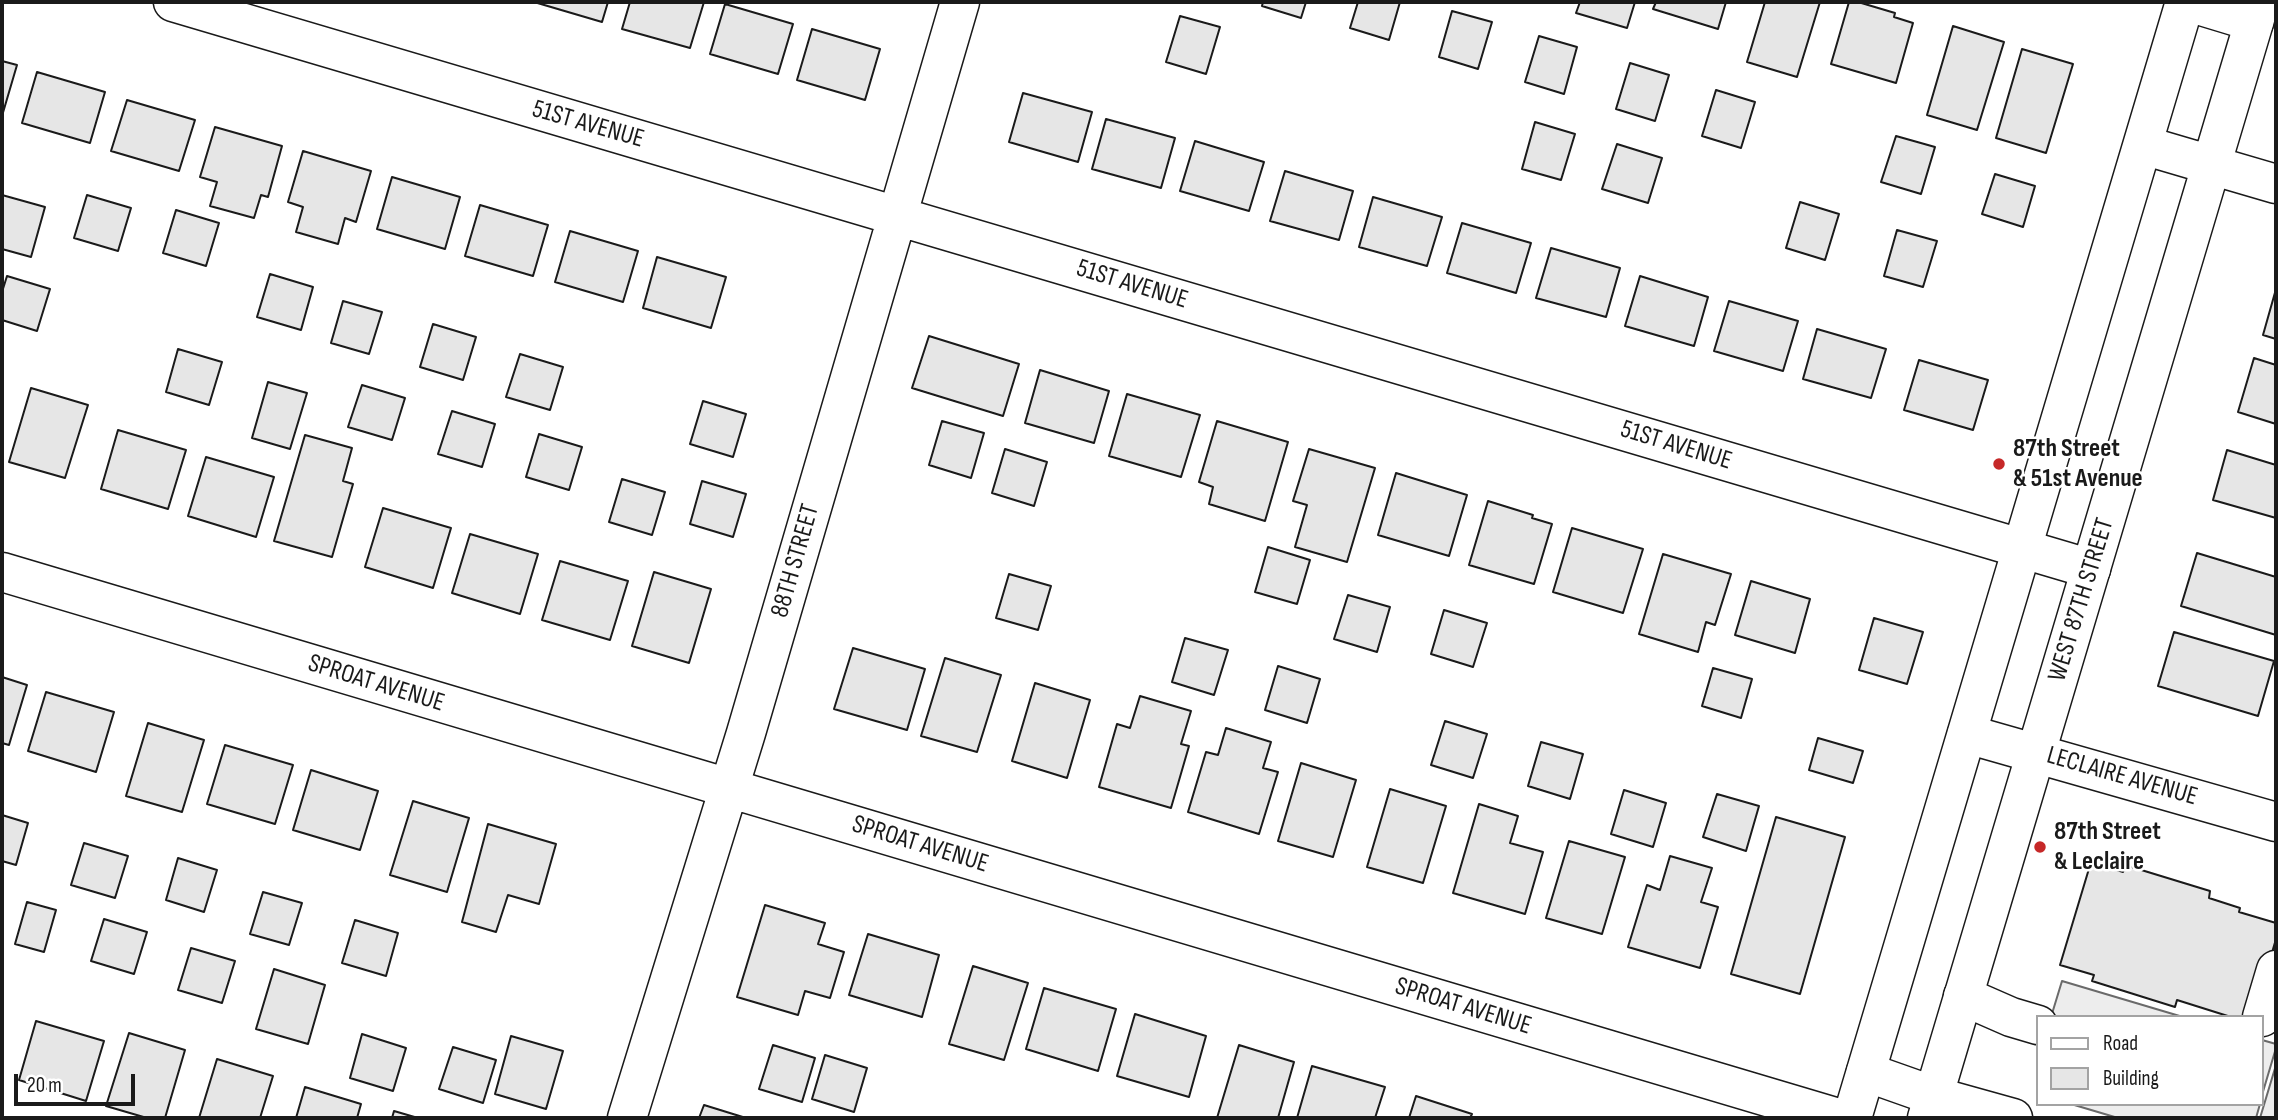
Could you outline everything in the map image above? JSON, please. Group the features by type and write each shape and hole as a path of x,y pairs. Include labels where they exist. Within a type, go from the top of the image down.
{"street":[{"name":"51ST AVENUE","path":"173,2 2091,569"},
{"name":"88TH STREET","path":"627,1118 729,789 960,2"},
{"path":"1852,1118 2187,2 2258,12"},
{"name":"WEST 87TH STREET","path":"1930,1107 2258,12"},
{"path":"2143,145 2276,184"},
{"name":"SPROAT AVENUE","path":"2,572 1838,1118"},
{"name":"LECLAIRE AVENUE","path":"1967,734 2276,821"},
{"path":"2263,1015 2276,970"},
{"path":"1963,996 2011,1017 2036,1024"},
{"path":"1867,1072 1930,1107 2013,1118"}],"shaded area":[{"path":"2062,981 2176,1015 2052,1015"},
{"path":"2264,1041 2276,1044 2264,1088"},
{"path":"2276,1065 2276,1118 2260,1118"},
{"path":"2078,1106 2259,1106 2256,1118 2118,1118"}],"building":[{"path":"534,2 608,2 602,22"},
{"path":"630,2 704,2 690,48 622,29"},
{"path":"1263,2 1306,2 1301,18 1262,6"},
{"path":"1358,2 1400,2 1389,40 1350,28"},
{"path":"1580,2 1635,2 1627,28 1576,13"},
{"path":"1656,2 1726,2 1718,29 1653,9"},
{"path":"1765,2 1820,2 1797,77 1747,62"},
{"path":"1849,2 1895,13 1894,17 1913,23 1896,83 1831,64"},
{"path":"725,4 793,24 778,74 710,54"},
{"path":"1452,11 1492,22 1478,69 1439,57"},
{"path":"1180,16 1220,27 1206,74 1166,62"},
{"path":"1953,26 2004,42 1977,130 1927,115"},
{"path":"812,29 880,49 865,100 797,80"},
{"path":"1539,36 1577,47 1564,94 1525,82"},
{"path":"2022,49 2073,64 2046,153 1996,138"},
{"path":"2,61 17,65 2,116"},
{"path":"1630,63 1669,75 1655,121 1616,109"},
{"path":"37,72 105,92 90,143 22,123"},
{"path":"1716,90 1755,102 1741,148 1702,136"},
{"path":"1023,93 1092,112 1078,162 1009,142"},
{"path":"127,100 195,120 179,171 111,151"},
{"path":"1106,119 1175,138 1161,188 1092,169"},
{"path":"1535,122 1575,134 1561,180 1522,169"},
{"path":"215,127 282,146 268,197 261,195 254,218 210,206 217,182 200,177"},
{"path":"1896,136 1935,147 1921,194 1881,182"},
{"path":"1195,141 1264,162 1249,211 1180,191"},
{"path":"1617,144 1662,158 1648,203 1602,189"},
{"path":"303,151 371,171 356,222 345,218 338,244 296,232 303,207 288,202"},
{"path":"1285,171 1353,191 1339,240 1270,221"},
{"path":"1995,174 2035,186 2023,227 1982,214"},
{"path":"392,177 460,197 445,249 377,229"},
{"path":"2,195 45,207 31,257 2,249"},
{"path":"87,195 131,208 118,251 74,238"},
{"path":"1373,197 1442,217 1427,266 1359,247"},
{"path":"1800,202 1839,214 1825,260 1786,248"},
{"path":"480,205 548,225 533,276 465,256"},
{"path":"176,210 219,223 206,266 163,253"},
{"path":"1462,223 1531,243 1516,293 1447,273"},
{"path":"1897,230 1937,241 1923,287 1884,276"},
{"path":"570,231 638,251 623,302 555,282"},
{"path":"1551,248 1620,268 1606,317 1536,298"},
{"path":"657,257 726,277 711,328 643,308"},
{"path":"270,274 313,287 301,330 257,317"},
{"path":"7,276 50,289 37,331 2,320 2,292"},
{"path":"1640,276 1708,297 1694,346 1625,326"},
{"path":"2276,289 2276,339 2263,335"},
{"path":"343,301 382,312 369,354 331,343"},
{"path":"1729,301 1798,321 1783,371 1714,351"},
{"path":"433,324 476,337 463,380 420,367"},
{"path":"1817,329 1886,349 1871,398 1803,379"},
{"path":"929,336 1019,364 1003,416 912,388"},
{"path":"178,349 222,362 209,405 166,392"},
{"path":"520,354 563,367 550,410 506,397"},
{"path":"2254,358 2276,365 2276,424 2238,412"},
{"path":"1919,360 1988,380 1973,430 1904,410"},
{"path":"1040,370 1109,391 1094,443 1025,423"},
{"path":"268,382 307,393 290,449 252,438"},
{"path":"362,385 405,398 392,440 348,427"},
{"path":"31,388 88,405 65,478 9,462"},
{"path":"1127,394 1200,415 1181,477 1109,456"},
{"path":"703,401 746,414 733,457 690,444"},
{"path":"452,411 495,424 482,467 438,454"},
{"path":"942,421 984,433 971,478 929,465"},
{"path":"1217,421 1288,442 1265,521 1209,504 1213,487 1199,482"},
{"path":"118,430 186,450 168,509 101,489"},
{"path":"539,434 582,447 569,490 526,477"},
{"path":"305,435 352,448 343,481 353,484 332,557 274,541"},
{"path":"1005,449 1047,462 1034,506 992,493"},
{"path":"1309,449 1375,468 1347,562 1295,547 1307,505 1293,501"},
{"path":"2227,450 2276,465 2276,518 2213,500"},
{"path":"206,457 274,477 256,537 188,516"},
{"path":"1396,473 1467,495 1449,556 1378,535"},
{"path":"622,479 665,492 652,535 609,522"},
{"path":"702,481 746,494 733,537 690,524"},
{"path":"1488,501 1552,524 1534,584 1469,565"},
{"path":"383,508 451,528 433,588 365,567"},
{"path":"1572,528 1643,549 1623,613 1553,592"},
{"path":"470,534 538,554 520,614 452,593"},
{"path":"1268,547 1310,560 1297,604 1255,592"},
{"path":"2197,553 2276,577 2276,635 2181,606"},
{"path":"1663,554 1731,574 1715,625 1706,622 1698,652 1639,634"},
{"path":"560,561 628,581 610,640 542,620"},
{"path":"654,572 711,589 689,663 632,646"},
{"path":"1009,574 1051,586 1038,630 996,618"},
{"path":"1751,581 1810,599 1795,653 1735,635"},
{"path":"1348,595 1390,607 1377,652 1334,639"},
{"path":"1444,610 1487,623 1473,667 1431,654"},
{"path":"1874,618 1923,632 1907,684 1859,670"},
{"path":"2174,632 2274,661 2258,716 2158,686"},
{"path":"1185,638 1228,650 1214,695 1172,682"},
{"path":"853,648 925,669 907,730 834,709"},
{"path":"945,658 1001,675 977,752 921,736"},
{"path":"1278,666 1320,679 1307,723 1265,710"},
{"path":"1713,668 1752,679 1741,718 1702,706"},
{"path":"2,677 27,685 9,745 2,743"},
{"path":"1035,683 1090,700 1067,778 1012,761"},
{"path":"46,692 114,712 96,772 28,751"},
{"path":"1140,696 1191,711 1181,744 1189,746 1171,808 1099,787 1117,724 1130,728"},
{"path":"1445,721 1487,734 1473,778 1431,765"},
{"path":"148,723 204,740 182,812 126,796"},
{"path":"1226,728 1271,742 1263,768 1278,772 1259,834 1188,812 1206,752 1218,755"},
{"path":"1818,738 1863,751 1853,783 1809,770"},
{"path":"1541,742 1583,754 1570,799 1528,786"},
{"path":"225,745 293,765 275,824 207,804"},
{"path":"1301,763 1356,780 1333,857 1278,841"},
{"path":"311,770 378,791 360,850 293,830"},
{"path":"1390,789 1446,806 1423,883 1367,867"},
{"path":"1624,790 1666,803 1653,847 1611,834"},
{"path":"1717,794 1759,806 1746,851 1703,837"},
{"path":"413,801 469,818 447,892 390,875"},
{"path":"1479,804 1518,816 1510,843 1543,852 1525,914 1453,893"},
{"path":"2,815 28,823 16,865 2,861"},
{"path":"1776,817 1845,837 1800,994 1731,974"},
{"path":"488,824 556,844 539,904 508,895 496,932 462,922"},
{"path":"1569,841 1625,857 1602,934 1546,918"},
{"path":"84,843 128,856 115,898 71,885"},
{"path":"1670,856 1712,868 1701,902 1718,907 1700,968 1628,947 1647,885 1660,890"},
{"path":"178,858 217,870 204,912 166,900"},
{"path":"2091,862 2123,872 2125,865 2210,891 2209,898 2240,908 2239,912 2276,923 2276,939 2254,1015 2225,1015 2177,1000 2175,1007 2092,981 2094,975 2060,965"},
{"path":"263,892 302,903 289,945 250,934"},
{"path":"27,902 56,910 44,952 15,944"},
{"path":"765,905 825,923 818,944 844,952 830,998 805,991 798,1015 737,997"},
{"path":"104,919 147,932 134,974 91,961"},
{"path":"355,920 398,933 386,976 342,963"},
{"path":"868,934 939,955 922,1017 849,995"},
{"path":"191,948 235,961 222,1003 178,990"},
{"path":"973,966 1028,983 1004,1060 949,1044"},
{"path":"274,969 325,985 308,1044 256,1029"},
{"path":"1044,988 1116,1009 1098,1071 1026,1049"},
{"path":"1135,1014 1206,1036 1189,1097 1117,1076"},
{"path":"36,1021 104,1041 86,1101 19,1080"},
{"path":"129,1033 185,1050 165,1118 147,1118 106,1106"},
{"path":"362,1034 406,1048 393,1091 350,1078"},
{"path":"511,1036 563,1051 546,1109 495,1094"},
{"path":"773,1045 815,1058 802,1102 759,1089"},
{"path":"1239,1045 1294,1062 1278,1118 1217,1118"},
{"path":"453,1047 496,1060 483,1103 439,1089"},
{"path":"825,1055 867,1068 854,1112 812,1099"},
{"path":"217,1059 273,1076 260,1118 199,1118"},
{"path":"1312,1066 1385,1087 1375,1118 1297,1118"},
{"path":"305,1087 361,1104 357,1118 296,1118"},
{"path":"1416,1096 1472,1114 1470,1118 1409,1118"},
{"path":"704,1105 746,1118 699,1118"},
{"path":"394,1111 418,1118 392,1118"}],"place":[{"name":"87th Street & 51st Avenue","path":"1999,464"},
{"name":"87th Street & Leclaire","path":"2040,847"}]}
